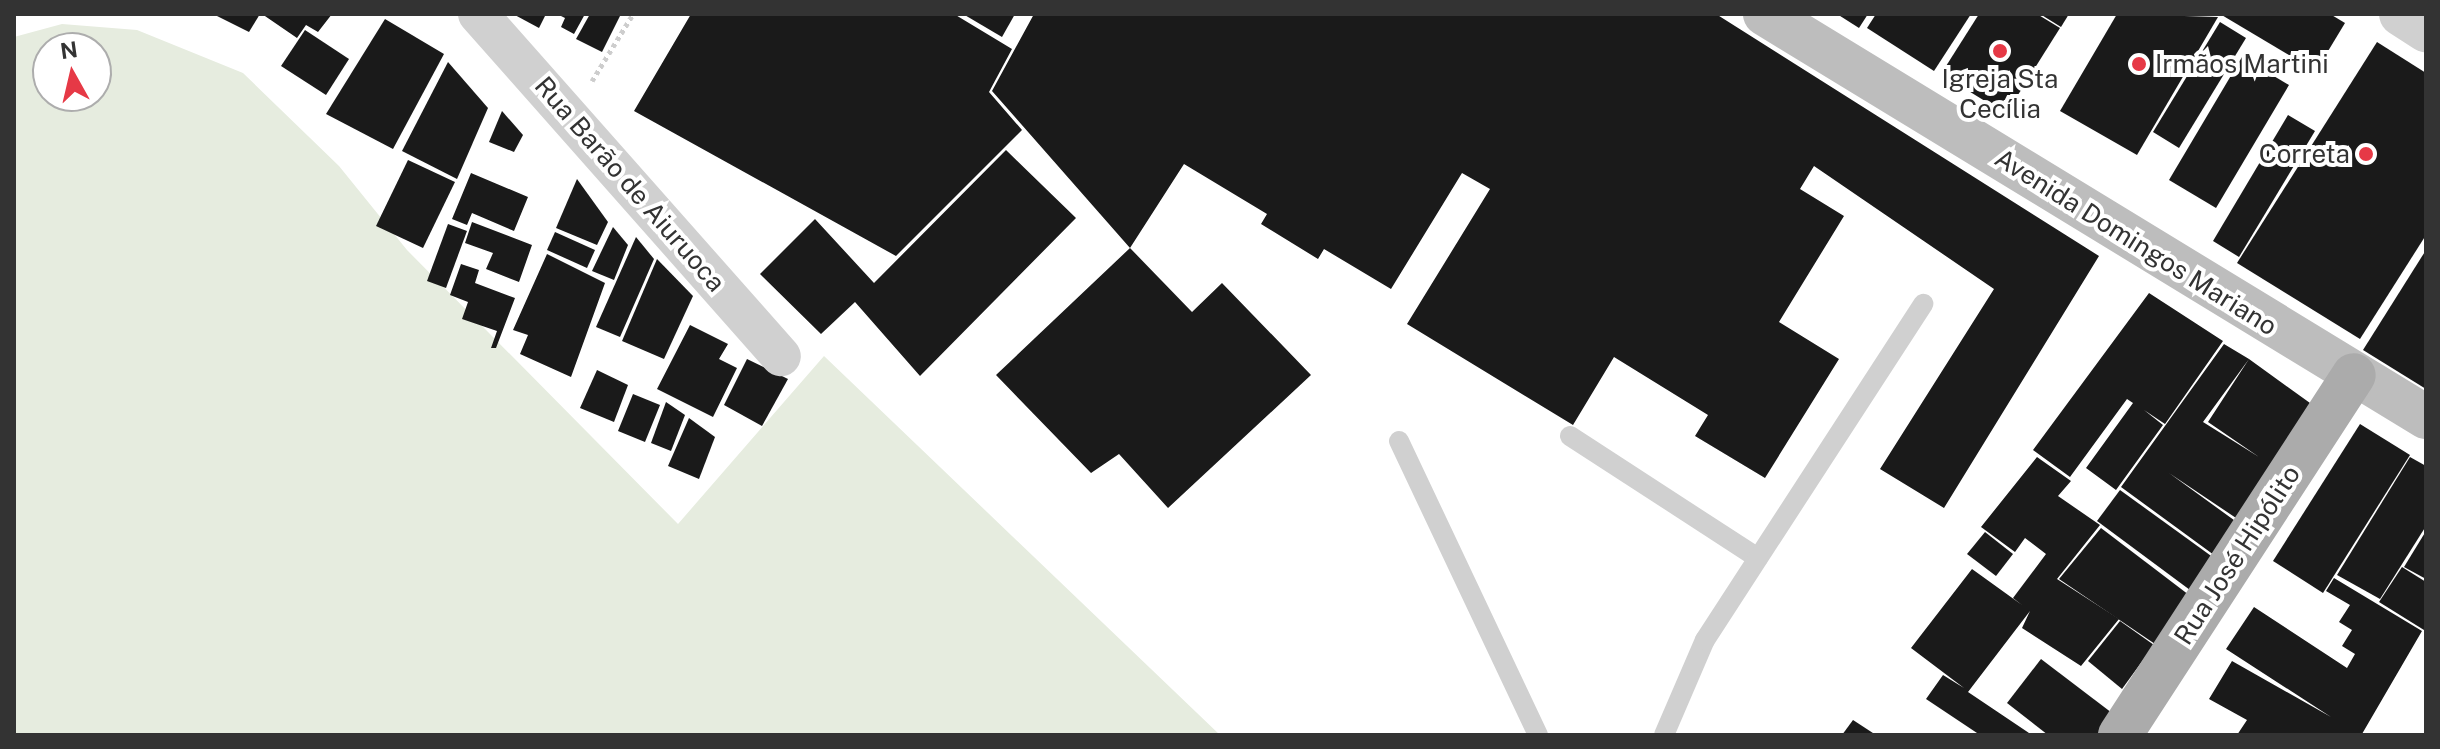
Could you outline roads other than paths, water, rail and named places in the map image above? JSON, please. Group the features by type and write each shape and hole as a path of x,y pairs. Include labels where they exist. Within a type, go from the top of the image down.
{"main road":[{"name":"Avenida Domingos Mariano","path":"1765,14 2426,417"},
{"name":"Rua José Hipólito","path":"2120,735 2354,375"}],"street":[{"name":"Rua Barão de Aiuruoca","path":"478,14 781,356"},
{"path":"2401,14 2426,30"}],"lane":[{"path":"1664,735 1688,669 1923,304"},
{"path":"1570,436 1758,558"},
{"path":"1399,441 1538,735"}],"place":[{"name":"Igreja Sta Cecília","path":"2000,51"},
{"name":"Irmãos Martini","path":"2139,64"},
{"name":"Correta","path":"2366,154"}]}
